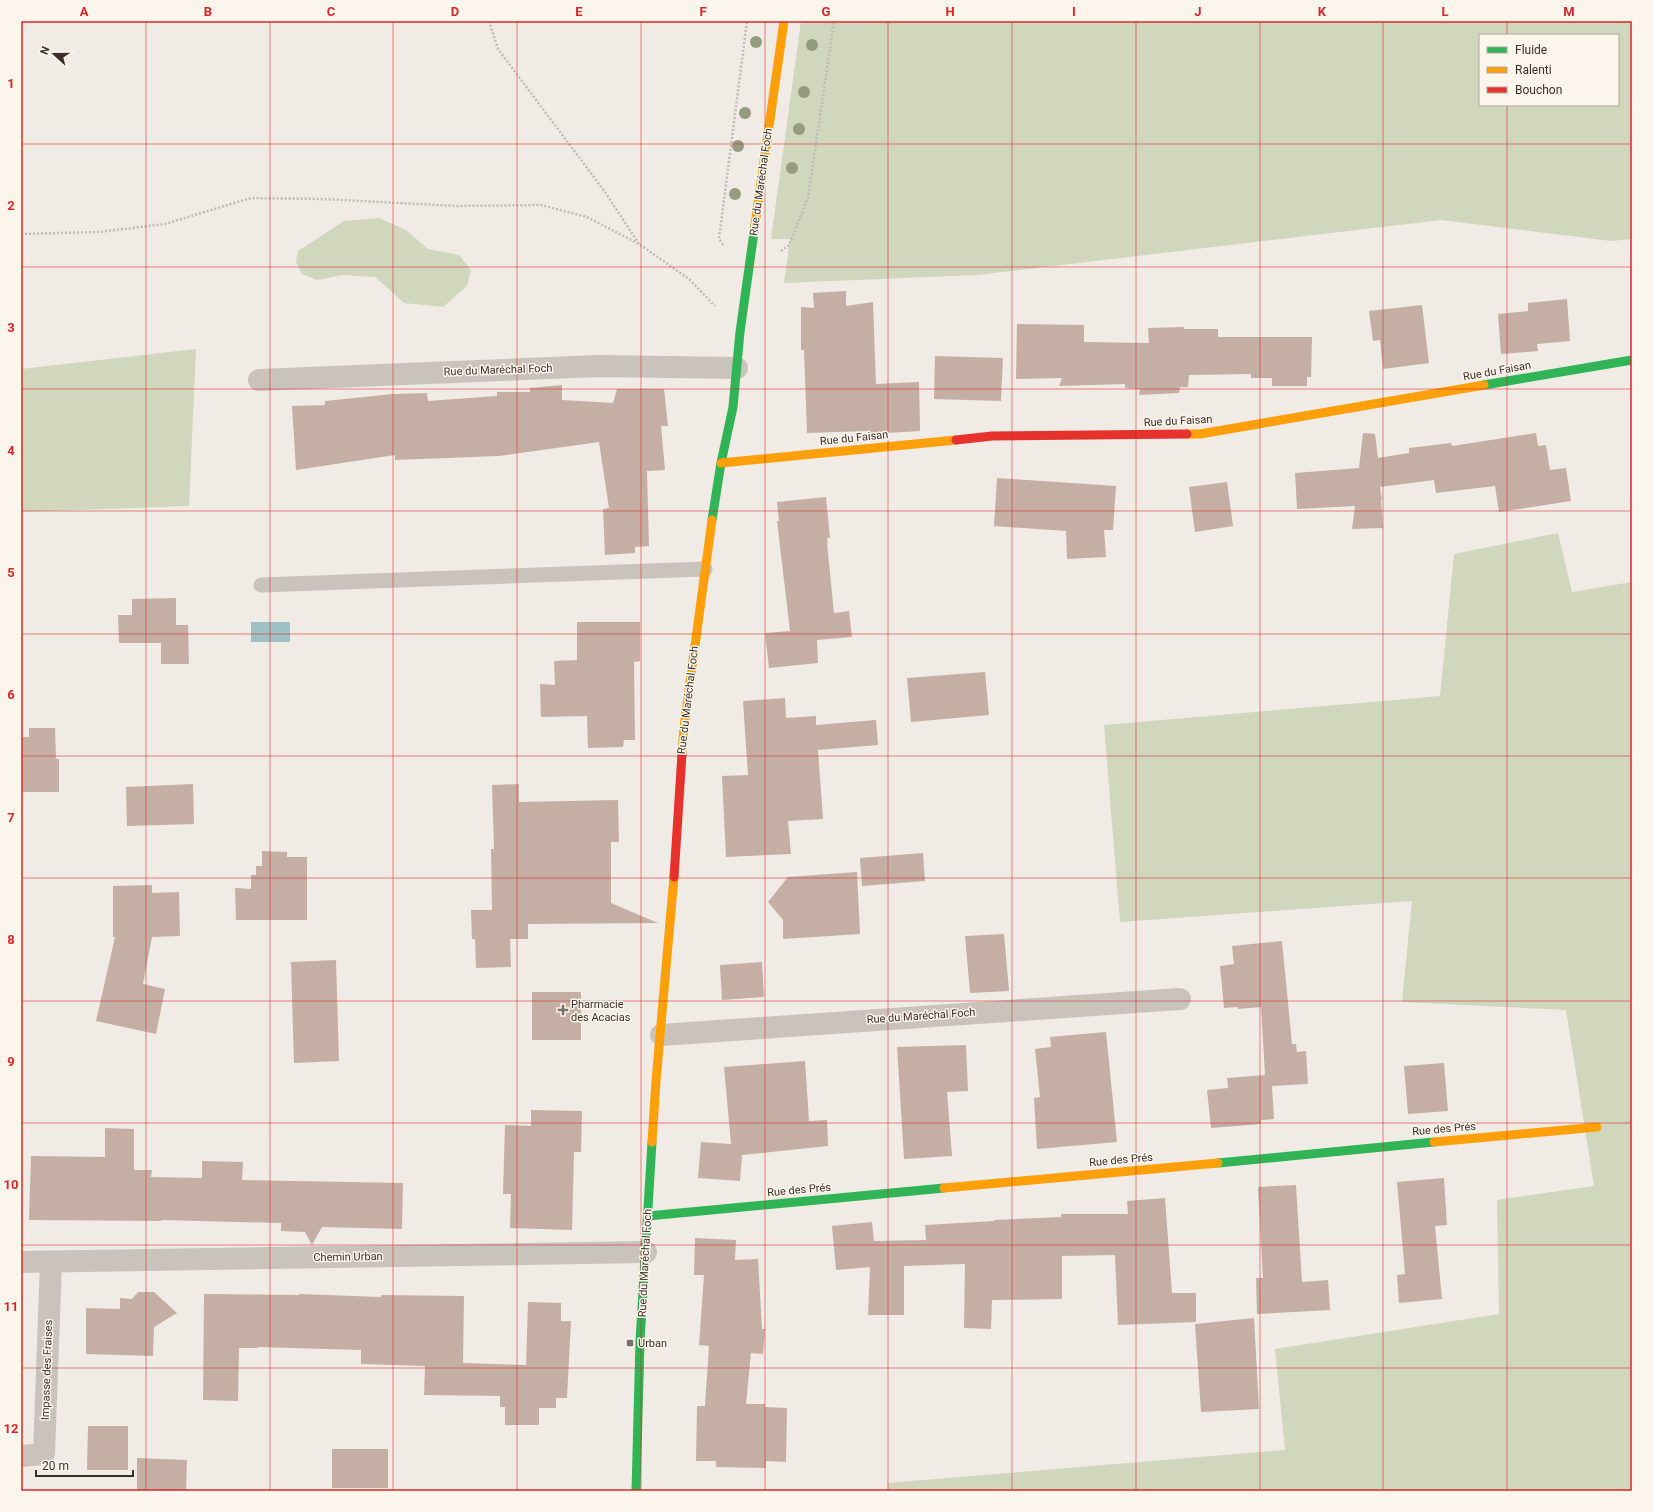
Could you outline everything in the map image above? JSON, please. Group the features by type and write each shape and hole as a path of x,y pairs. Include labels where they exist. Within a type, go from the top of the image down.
{"street":[{"name":"Rue du Maréchal Foch","path":"636,1491 640,1341 656,1081 672,909 684,727 721,463 733,407 740,332 784,21"},
{"name":"Rue du Faisan","path":"721,463 992,436 1200,434 1632,360"},
{"name":"Rue du Maréchal Foch","path":"259,380 599,366 737,368"},
{"name":"Rue du Maréchal Foch","path":"661,1035 1180,999"},
{"name":"Rue des Prés","path":"648,1216 1597,1127"},
{"name":"Chemin Urban","path":"21,1262 646,1252"},
{"name":"Impasse des Fraises","path":"21,1456 44,1454 51,1262"}],"lane":[{"path":"261,585 705,569"}],"path":[{"path":"489,21 498,49 600,186 639,244"},
{"path":"747,21 719,239 748,275 789,245 808,198 834,21"},
{"path":"21,234 99,232 166,224 251,198 322,199 458,206 541,205 587,217 639,244 689,279 740,332"}],"green space":[{"path":"801,21 1632,21 1632,239 1611,241 1441,220 977,275 784,283 790,239 771,239"},
{"path":"379,218 406,230 428,249 459,255 471,270 467,286 443,307 404,303 375,277 343,275 317,280 302,274 296,262 298,251 344,221"},
{"path":"196,349 189,506 21,512 21,369"},
{"path":"1558,533 1572,592 1632,582 1632,1491 888,1491 887,1483 1285,1450 1275,1349 1499,1314 1497,1200 1594,1186 1566,1010 1402,1002 1412,901 1120,922 1104,725 1440,696 1454,554"}],"water":[{"path":"251,622 290,622 290,642 251,642"}],"building":[{"path":"846,291 846,306 873,302 876,384 919,382 920,431 870,434 869,431 807,433 804,350 801,350 801,307 814,308 813,293"},
{"path":"1567,299 1570,341 1537,344 1538,351 1501,354 1498,314 1528,311 1528,303"},
{"path":"1422,305 1429,363 1383,369 1380,340 1373,341 1369,311"},
{"path":"1017,324 1084,325 1084,342 1149,343 1148,328 1184,327 1184,329 1218,329 1218,337 1312,337 1311,377 1307,377 1307,386 1272,386 1272,378 1251,378 1251,374 1189,375 1188,387 1180,387 1179,393 1139,395 1140,389 1125,388 1125,384 1059,386 1062,378 1016,379"},
{"path":"935,356 1003,358 1001,401 934,399"},
{"path":"562,385 562,400 613,403 617,389 664,389 668,426 661,426 665,470 647,471 649,546 635,547 635,553 605,555 603,509 609,508 599,442 499,456 395,460 395,455 296,470 292,406 325,405 325,401 393,394 427,393 428,401 497,396 497,392 530,392 530,388"},
{"path":"1363,433 1375,434 1378,458 1409,453 1409,448 1451,443 1452,446 1536,433 1538,446 1546,445 1550,470 1566,468 1571,501 1499,512 1495,486 1436,493 1434,480 1380,487 1383,528 1352,529 1355,506 1297,509 1295,473 1359,468"},
{"path":"997,478 1116,486 1113,530 1104,530 1106,557 1067,559 1066,531 994,526"},
{"path":"1227,482 1233,526 1195,532 1189,487"},
{"path":"826,497 830,538 827,538 827,543 834,613 849,611 852,637 817,640 818,663 769,668 765,633 790,631 777,521 779,521 777,502"},
{"path":"176,598 176,625 188,625 189,664 161,664 161,643 119,643 118,615 132,615 132,599"},
{"path":"577,622 640,622 640,661 634,662 635,740 624,740 623,747 588,748 587,716 541,717 540,684 555,685 554,661 577,660"},
{"path":"985,672 989,715 911,722 907,678"},
{"path":"785,698 786,718 816,716 816,725 876,720 878,745 818,750 823,819 788,821 791,854 726,857 722,776 748,775 743,701"},
{"path":"29,728 55,728 56,759 59,759 59,792 21,792 21,737 29,737"},
{"path":"193,784 194,824 127,826 126,787"},
{"path":"519,784 519,802 618,800 619,842 611,842 611,903 658,923 528,924 528,939 510,939 511,967 476,968 475,939 472,939 471,910 492,910 491,849 494,849 492,785"},
{"path":"262,851 287,852 287,857 307,857 307,920 236,920 235,888 251,889 251,875 256,875 256,866 262,866"},
{"path":"923,853 925,881 862,886 860,858"},
{"path":"857,872 860,934 783,939 783,920 768,902 788,877"},
{"path":"152,885 152,893 179,892 180,936 152,937 143,984 165,989 156,1034 96,1021 115,937 113,937 113,886"},
{"path":"1004,934 1009,991 970,993 965,936"},
{"path":"1282,941 1292,1044 1296,1044 1297,1052 1306,1051 1308,1084 1272,1086 1274,1119 1261,1120 1261,1124 1211,1128 1207,1090 1228,1088 1227,1078 1265,1075 1261,1007 1238,1009 1238,1007 1224,1008 1220,966 1234,964 1232,946"},
{"path":"336,960 339,1061 294,1063 291,962"},
{"path":"762,962 764,997 722,1000 720,965"},
{"path":"532,992 581,992 581,1040 532,1040"},
{"path":"1106,1032 1117,1142 1037,1149 1034,1098 1040,1097 1035,1049 1051,1047 1050,1037"},
{"path":"966,1045 968,1091 947,1092 952,1156 904,1159 897,1047"},
{"path":"805,1061 809,1121 827,1120 828,1146 742,1155 740,1181 698,1178 701,1142 731,1144 724,1067"},
{"path":"1444,1063 1448,1111 1408,1114 1404,1066"},
{"path":"531,1110 582,1111 581,1152 574,1152 572,1230 510,1228 511,1194 503,1194 505,1125 531,1126"},
{"path":"105,1128 134,1129 134,1170 152,1170 151,1177 202,1178 202,1161 243,1162 242,1180 403,1183 402,1229 322,1227 312,1245 305,1232 281,1231 281,1223 161,1220 29,1220 31,1156 105,1157"},
{"path":"1444,1178 1447,1225 1435,1226 1442,1299 1399,1303 1397,1275 1405,1274 1397,1182"},
{"path":"1296,1185 1302,1282 1328,1280 1330,1310 1257,1314 1256,1278 1263,1278 1258,1187"},
{"path":"1165,1198 1172,1293 1196,1293 1196,1322 1118,1325 1115,1255 1062,1256 1062,1299 992,1300 991,1329 964,1328 965,1264 904,1266 904,1315 868,1315 870,1267 836,1270 832,1226 872,1222 874,1241 926,1240 925,1225 1061,1217 1061,1214 1128,1214 1127,1201"},
{"path":"695,1238 736,1240 735,1260 758,1259 762,1329 765,1329 763,1354 751,1353 746,1404 765,1404 765,1407 787,1408 786,1462 766,1461 766,1468 716,1467 716,1461 696,1461 697,1406 705,1406 709,1346 699,1345 704,1275 694,1275"},
{"path":"138,1292 154,1292 177,1313 154,1327 153,1356 86,1354 86,1308 120,1309 120,1298 132,1299"},
{"path":"204,1294 299,1294 381,1297 381,1295 464,1296 463,1363 526,1365 528,1302 561,1303 561,1321 571,1321 567,1398 556,1398 556,1408 539,1408 539,1425 505,1425 505,1407 500,1407 500,1396 424,1395 425,1366 361,1364 361,1350 258,1347 239,1348 238,1401 203,1400"},
{"path":"1254,1318 1259,1409 1201,1412 1195,1324"},
{"path":"88,1426 128,1426 128,1470 87,1470"},
{"path":"332,1449 388,1449 388,1488 332,1488"},
{"path":"137,1458 187,1460 186,1491 137,1491"}],"traffic: fast":[{"path":"712,520 721,463 733,407 740,332 755,225"},
{"path":"1484,385 1632,360"},
{"path":"636,1491 640,1341 652,1142"},
{"path":"1218,1163 1434,1142"},
{"path":"648,1216 944,1188"}],"traffic: slow":[{"path":"755,225 784,21"},
{"path":"1187,434 1200,434 1484,385"},
{"path":"721,463 956,440"},
{"path":"682,754 684,727 712,520"},
{"path":"652,1142 674,877"},
{"path":"1434,1142 1597,1127"},
{"path":"944,1188 1218,1163"}],"traffic: jam":[{"path":"956,440 992,436 1187,434"},
{"path":"674,877 682,754"}],"place":[{"name":"Pharmacie des Acacias","path":"563,1010"},
{"name":"Urban","path":"630,1343"}]}
